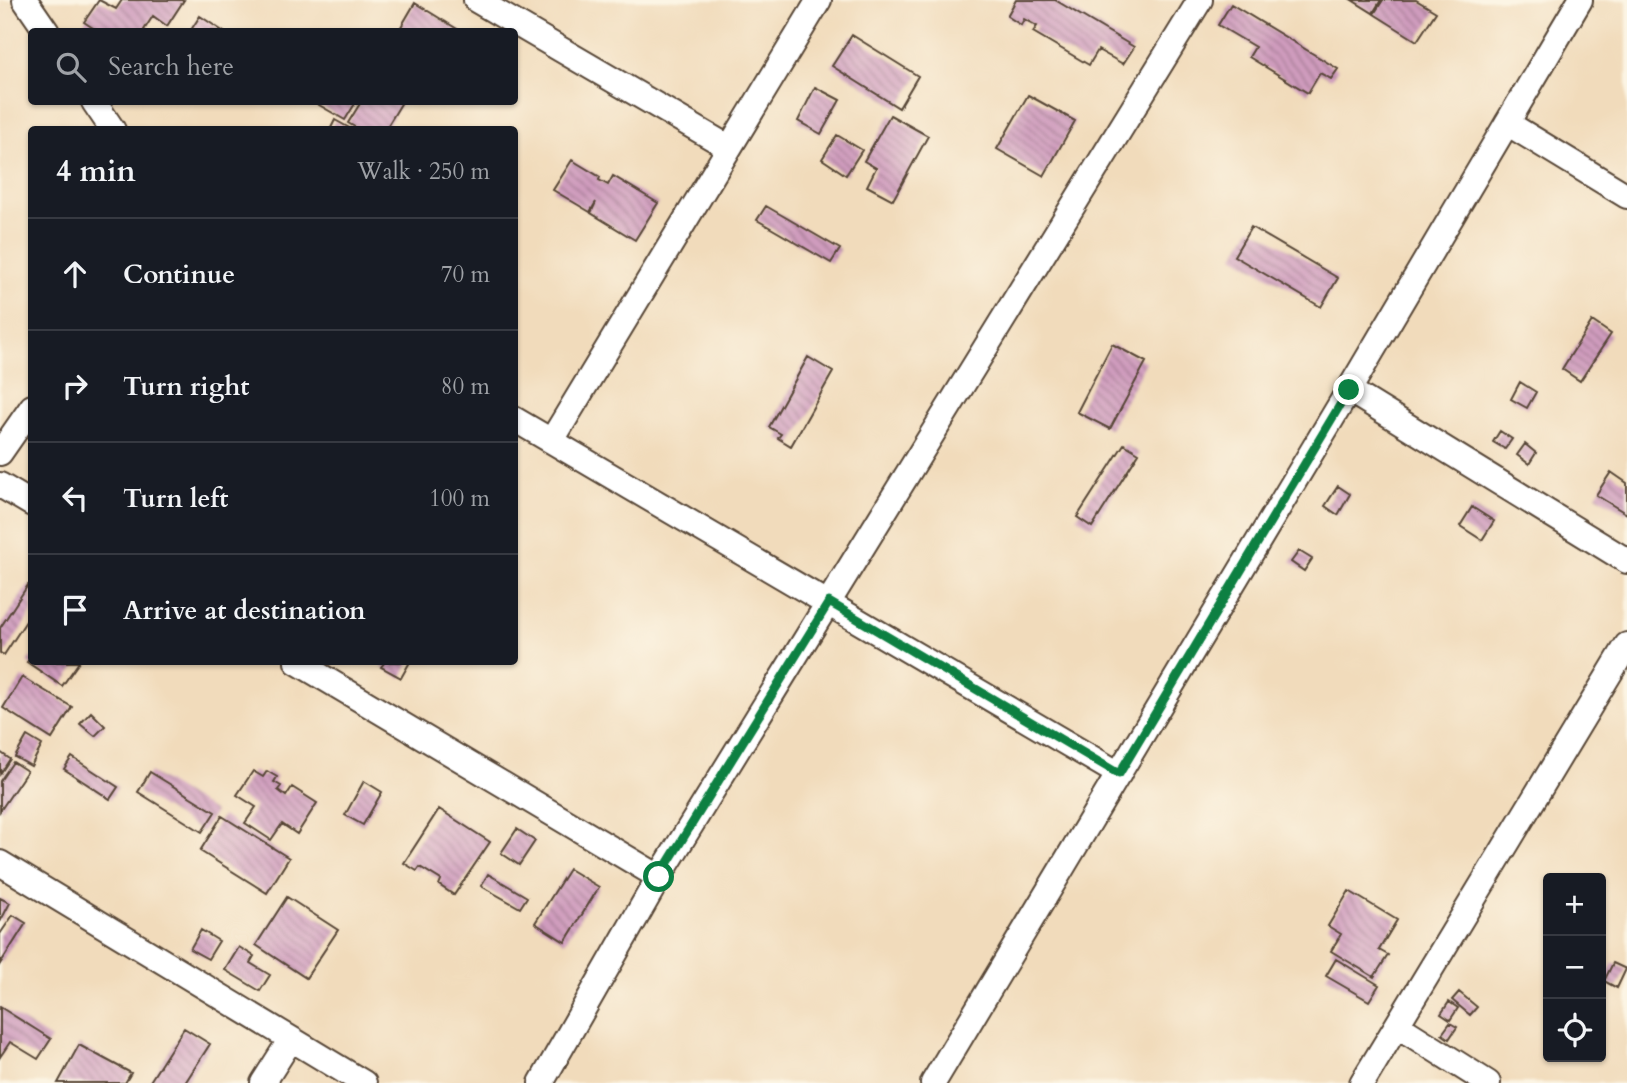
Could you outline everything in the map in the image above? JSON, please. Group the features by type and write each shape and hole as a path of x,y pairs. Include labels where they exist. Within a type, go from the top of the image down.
{"street":[{"path":"476,0 728,147"},
{"path":"552,440 819,0"},
{"path":"541,1083 659,877 1200,0"},
{"path":"933,1083 1580,0"},
{"path":"30,2 45,28"},
{"path":"96,105 110,126"},
{"path":"1507,124 1627,196"},
{"path":"1349,390 1627,561"},
{"path":"0,453 28,413"},
{"path":"518,421 1119,774"},
{"path":"0,485 28,502"},
{"path":"1362,1083 1627,645"},
{"path":"302,665 659,877"},
{"path":"0,863 364,1083"},
{"path":"1398,1026 1488,1083"},
{"path":"263,1083 291,1039"}],"building":[{"path":"99,0 116,9 122,0 184,0 167,26 153,16 145,28 93,28 84,22"},
{"path":"1016,0 1055,0 1134,47 1123,64 1098,50 1089,65 1033,32 1037,26 1024,19 1021,25 1007,16"},
{"path":"1352,0 1381,0 1373,13"},
{"path":"1383,0 1416,0 1436,12 1417,41 1374,14"},
{"path":"415,3 456,28 400,28"},
{"path":"1231,4 1338,69 1331,79 1320,73 1308,93 1249,57 1255,47 1218,25"},
{"path":"200,16 218,28 192,28"},
{"path":"852,35 918,76 899,108 832,66"},
{"path":"815,87 840,100 821,134 798,121"},
{"path":"1028,95 1075,121 1044,176 997,149"},
{"path":"319,105 354,105 345,120"},
{"path":"359,105 400,105 387,126 353,126 348,123"},
{"path":"890,115 928,136 893,200 867,186 876,168 864,161"},
{"path":"335,120 346,126 332,126"},
{"path":"837,135 862,150 846,175 822,159"},
{"path":"572,160 608,185 613,176 658,203 635,240 591,213 596,202 590,212 553,190"},
{"path":"766,206 840,249 831,263 757,220"},
{"path":"1251,227 1338,278 1321,307 1234,256"},
{"path":"1592,321 1611,334 1580,381 1562,369"},
{"path":"1112,344 1146,362 1110,429 1077,412"},
{"path":"808,357 833,372 791,446 778,438 781,434 769,427"},
{"path":"1520,382 1536,392 1527,408 1511,399"},
{"path":"1500,431 1512,439 1505,449 1493,442"},
{"path":"1124,444 1139,453 1092,527 1077,517"},
{"path":"1525,444 1536,453 1529,464 1517,455"},
{"path":"1611,472 1627,483 1627,514 1596,495"},
{"path":"1338,486 1350,494 1338,515 1325,506"},
{"path":"1472,507 1494,521 1482,540 1460,526"},
{"path":"1299,551 1312,559 1304,571 1291,562"},
{"path":"28,585 28,618 4,655 0,653 0,628"},
{"path":"31,665 77,665 62,686"},
{"path":"383,665 408,665 401,678 381,667"},
{"path":"22,677 72,707 52,739 3,708"},
{"path":"91,712 105,726 95,736 80,724"},
{"path":"27,736 42,745 31,766 15,757"},
{"path":"0,752 10,759 0,774"},
{"path":"72,757 118,787 110,799 64,769"},
{"path":"13,762 27,771 0,811 0,781"},
{"path":"253,771 263,777 267,771 277,777 274,782 281,786 278,790 286,796 292,787 317,803 297,834 282,824 271,840 245,823 256,807 237,795"},
{"path":"150,772 215,812 202,832 138,792"},
{"path":"364,781 382,792 363,825 345,815"},
{"path":"439,809 490,842 454,895 439,885 441,880 420,867 417,871 404,863"},
{"path":"222,816 289,858 267,893 200,851"},
{"path":"517,829 535,841 519,865 501,853"},
{"path":"569,869 599,887 565,942 535,923"},
{"path":"488,874 527,897 520,908 481,886"},
{"path":"1349,891 1397,920 1379,950 1388,955 1374,977 1331,951 1341,934 1328,926"},
{"path":"287,897 338,930 306,978 256,945"},
{"path":"0,898 10,903 0,922"},
{"path":"13,915 26,923 0,964 0,934"},
{"path":"201,930 219,941 208,959 190,949"},
{"path":"239,947 254,956 250,963 270,975 260,991 225,970"},
{"path":"1336,959 1379,985 1369,1001 1326,976"},
{"path":"1613,963 1626,969 1617,988 1606,982"},
{"path":"1459,992 1477,1007 1470,1015 1452,1000"},
{"path":"1449,1002 1458,1008 1450,1020 1441,1014"},
{"path":"0,1007 51,1039 38,1059 10,1042 0,1057"},
{"path":"1450,1023 1457,1027 1449,1039 1442,1034"},
{"path":"184,1028 210,1044 185,1083 149,1083"},
{"path":"79,1045 131,1073 125,1083 58,1083"}],"route":[{"path":"659,877 829,602 1119,774 1349,390"}]}
